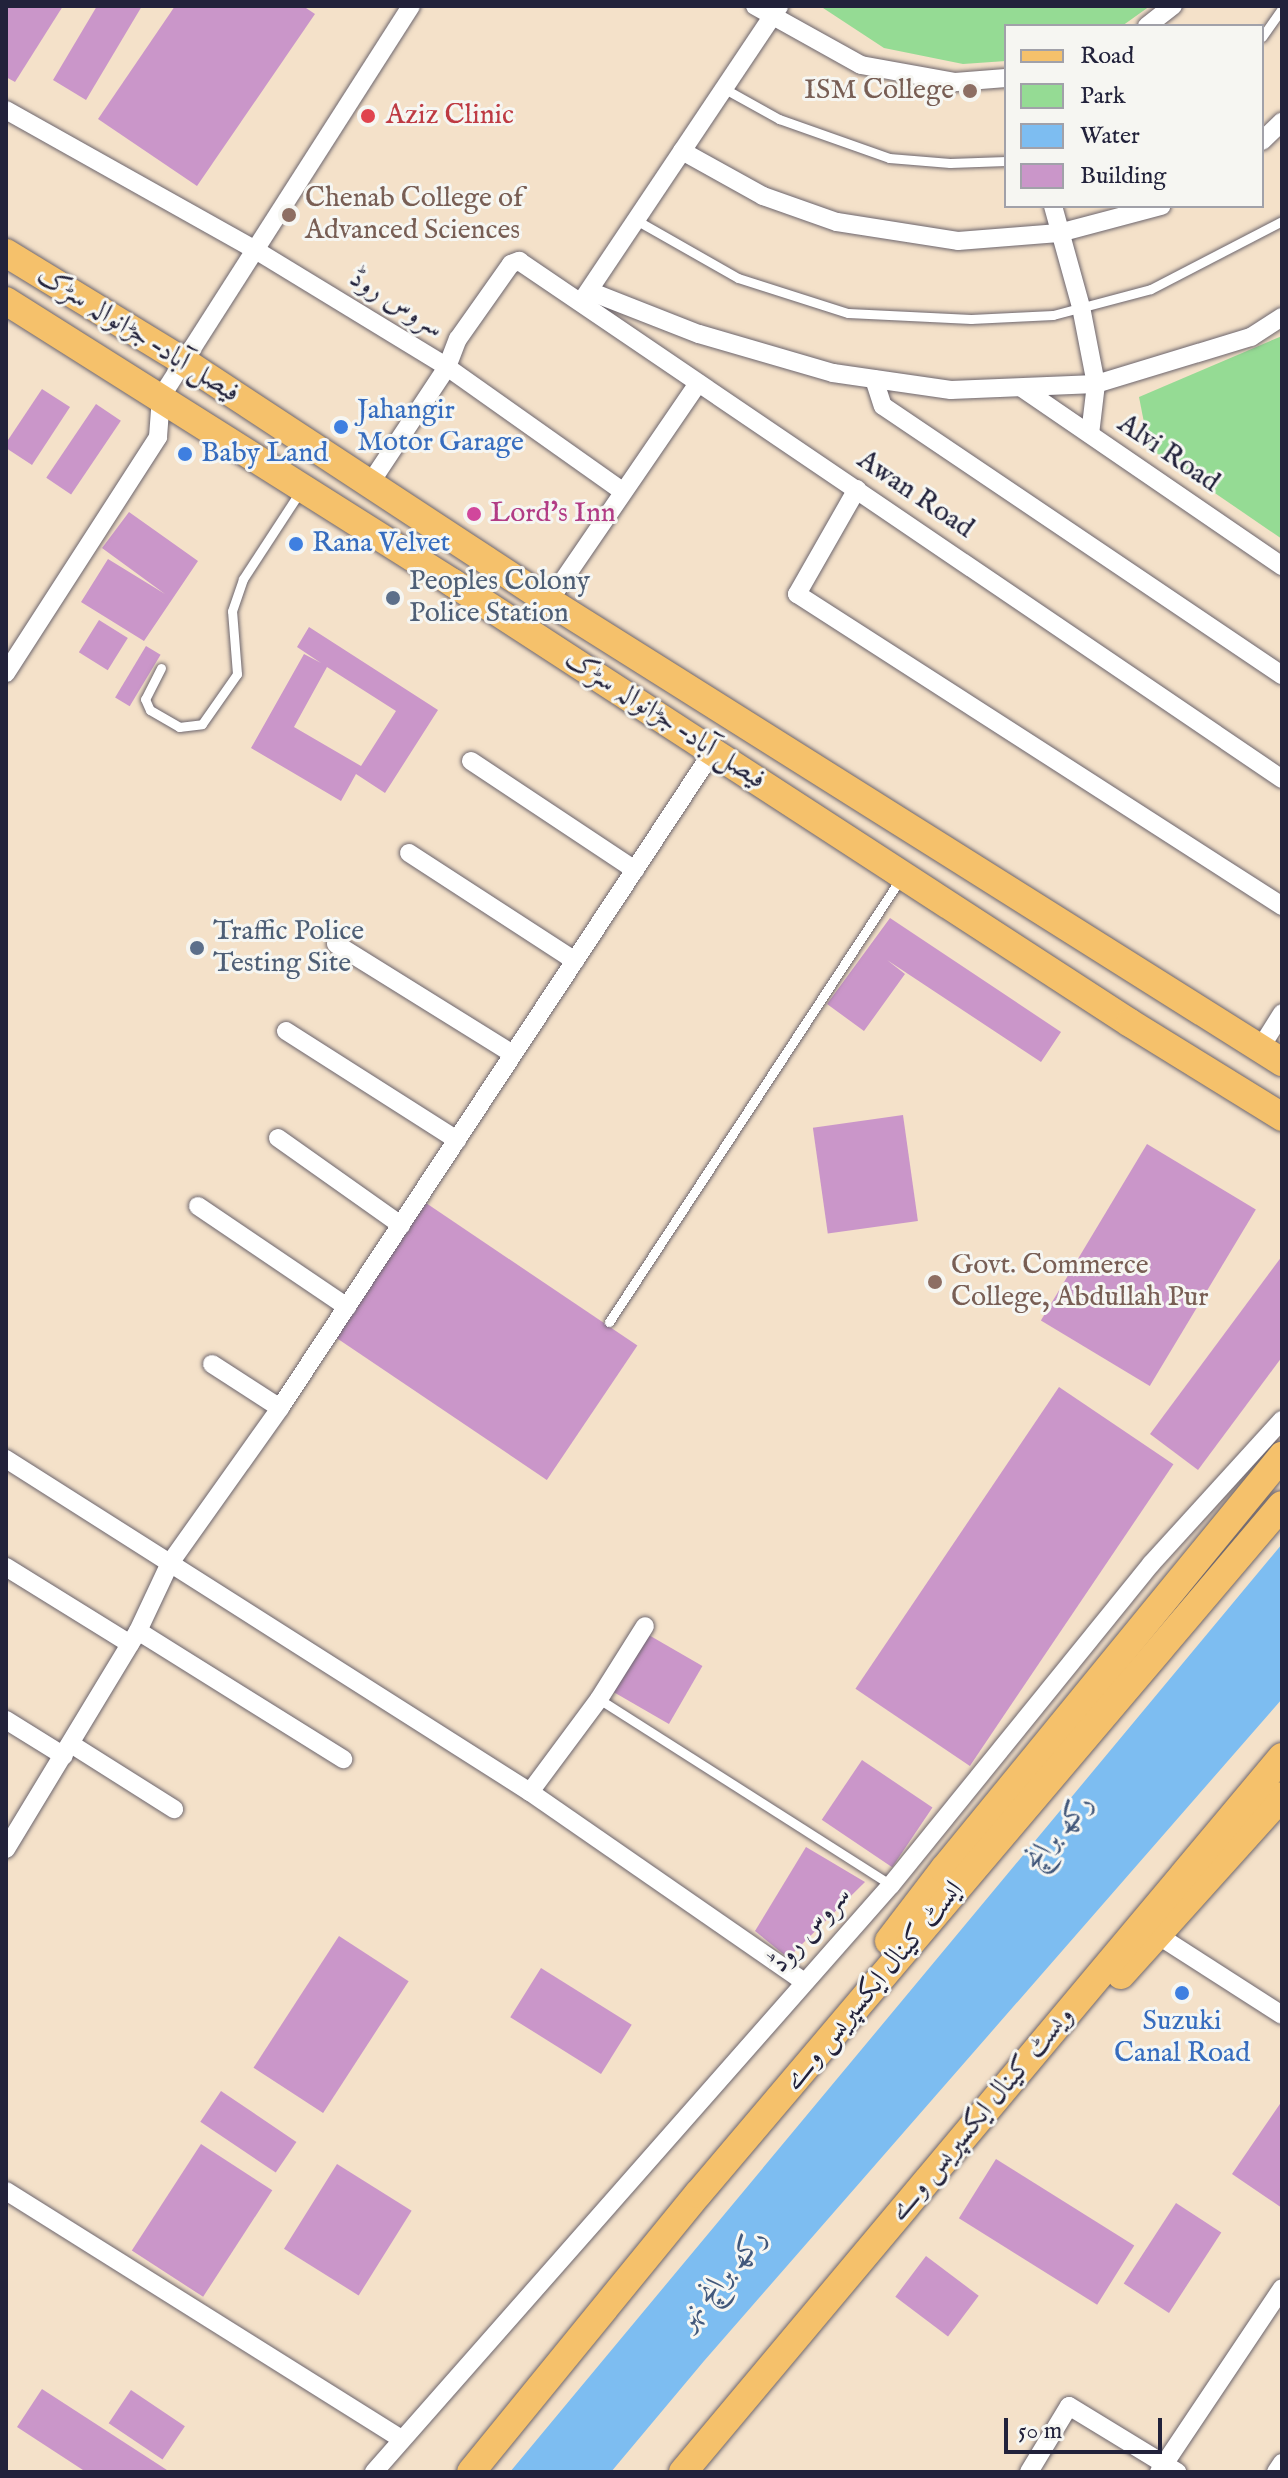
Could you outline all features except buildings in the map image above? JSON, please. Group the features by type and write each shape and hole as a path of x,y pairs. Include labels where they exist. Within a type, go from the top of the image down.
{"main road":[{"name":"فیصل آباد– جڑانوالہ سڑک","path":"6,253 183,361 549,601 1272,1055"},
{"name":"فیصل آباد– جڑانوالہ سڑک","path":"6,301 303,487 1282,1117"},
{"path":"698,2194 944,1869 1282,1456"},
{"name":"ایسٹ کینال ایکسپریس وے","path":"471,2472 698,2194 1282,1505"},
{"name":"ویسٹ کینال ایکسپریس وے","path":"683,2472 1282,1757"},
{"path":"982,2114 1159,1936 1282,1796"}],"street":[{"path":"6,673 158,437 161,397 411,6"},
{"path":"755,6 776,11 861,65 955,82 1004,78"},
{"path":"1150,24 1173,6"},
{"path":"776,11 584,297 833,373 951,390 1096,384 1251,337 1282,317"},
{"name":"سروس روڈ","path":"6,110 254,249 447,367 622,491"},
{"path":"1264,139 1282,122"},
{"path":"682,151 763,196 837,222 958,241 1059,233 1153,208"},
{"path":"1053,208 1081,307 1096,384 1090,434"},
{"name":"Awan Road","path":"447,367 458,339 514,261 584,297 698,383 1282,779"},
{"path":"371,482 447,367"},
{"path":"874,379 883,406 1282,675"},
{"path":"549,601 698,383"},
{"name":"Alvi Road","path":"1022,388 1282,566"},
{"path":"857,489 797,594 1282,906"},
{"path":"6,1849 134,1638 170,1563 280,1408 713,751"},
{"path":"471,761 635,870"},
{"path":"409,853 575,961"},
{"path":"336,944 513,1054"},
{"path":"1272,1055 1282,1013"},
{"path":"286,1031 457,1140"},
{"path":"278,1138 401,1225"},
{"path":"198,1206 347,1307"},
{"path":"212,1364 280,1408"},
{"name":"سروس روڈ","path":"374,2472 400,2438 891,1885 1151,1564 1282,1420"},
{"path":"6,1459 530,1792 803,1981"},
{"path":"6,1567 343,1759"},
{"path":"530,1792 599,1699 645,1626"},
{"path":"6,1720 174,1809"},
{"path":"1159,1936 1282,2015"},
{"path":"6,2191 400,2438"},
{"path":"1029,2472 1069,2406 1167,2469 1282,2288"},
{"path":"1276,2472 1282,2463"}],"lane":[{"path":"1264,34 1282,8"},
{"path":"725,89 779,119 889,158 950,163 1004,161"},
{"path":"636,220 738,278 848,313 971,319 1053,315 1151,289 1282,221"},
{"path":"161,668 145,699 150,710 179,727 202,724 237,674 232,611 243,579 303,487"},
{"path":"609,1322 903,875"},
{"path":"599,1699 891,1885"}],"green space":[{"path":"820,6 1150,6 1125,24 1004,24 1004,61 963,64 884,48"},
{"path":"1282,336 1282,539 1149,448 1139,397"}],"water":[{"path":"1282,1544 1282,1699 704,2361 611,2472 510,2472"}],"place":[{"name":"ISM College","path":"970,91"},
{"name":"Aziz Clinic","path":"368,116"},
{"name":"Chenab College of Advanced Sciences","path":"289,215"},
{"name":"Jahangir Motor Garage","path":"341,427"},
{"name":"Baby Land","path":"185,454"},
{"name":"Lord's Inn","path":"474,514"},
{"name":"Rana Velvet","path":"296,544"},
{"name":"Peoples Colony Police Station","path":"393,598"},
{"name":"Traffic Police Testing Site","path":"197,948"},
{"name":"Govt. Commerce College, Abdullah Pur","path":"935,1282"},
{"name":"Suzuki Canal Road","path":"1182,1993"}],"water label":[{"name":"رکھ برانچ","path":"1059,1832"},
{"name":"رکھ برانچ نہر","path":"722,2279"}]}
